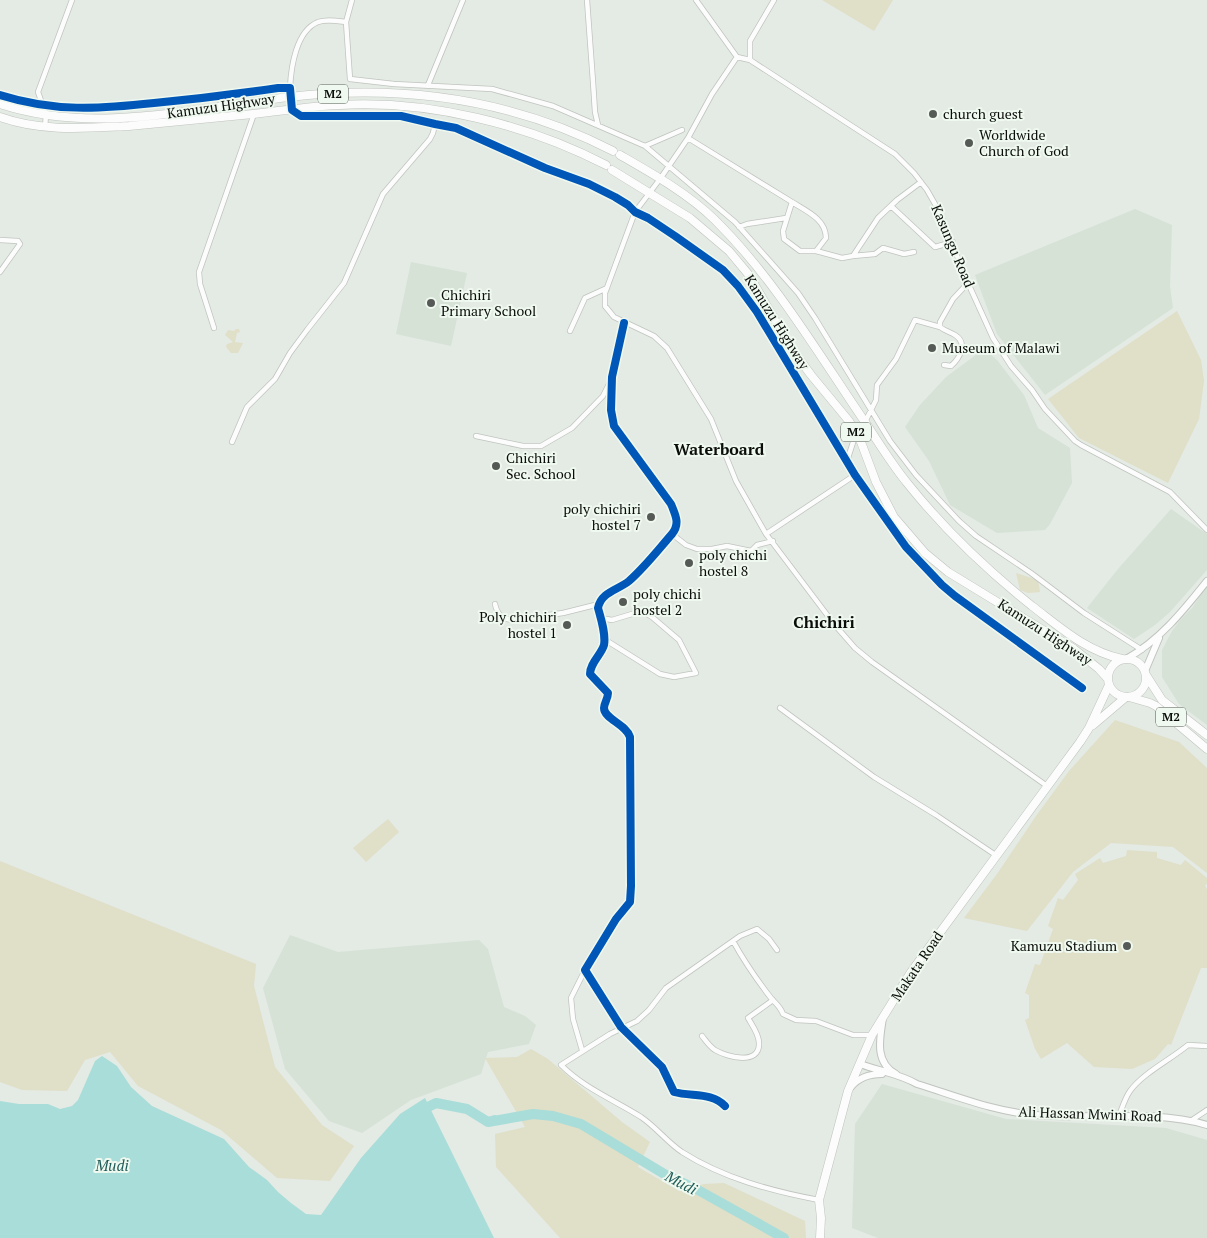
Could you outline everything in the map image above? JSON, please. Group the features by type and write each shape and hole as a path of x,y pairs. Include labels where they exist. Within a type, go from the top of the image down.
{"main road":[{"name":"Kamuzu Highway","path":"0,104 31,113 46,115 75,118 128,118 290,97 365,92 427,94 500,108 547,123 595,142 660,179 713,218 757,268 803,330 908,484 950,532 1013,590 1082,644 1102,654 1124,659"},
{"name":"Kamuzu Highway","path":"0,116 28,126 129,126 350,105 397,106 451,112 530,133 571,148 609,167 690,218 729,251 748,275 791,348 849,421 862,442 876,482 889,509 925,553 948,572 1074,649 1099,669 1109,682"},
{"path":"0,123 28,126"},
{"path":"1127,697 1140,692 1144,687 1145,673 1158,640 1207,581"},
{"path":"1109,682 1111,666 1142,650 1164,631"},
{"name":"M2","path":"1124,659 1138,662 1162,700 1207,735"},
{"name":"M2","path":"1109,682 1113,691 1119,695 1145,701 1156,706 1207,749"},
{"name":"Makata Road","path":"820,1238 821,1218 819,1200 848,1091 872,1035 912,972 1089,728 1109,682"},
{"name":"Makata Road","path":"1089,728 1127,697"},
{"path":"884,1017 879,1044 880,1054 891,1071 906,1078"},
{"name":"Ali Hassan Mwini Road","path":"860,1064 1004,1110 1035,1115 1158,1116 1192,1120 1207,1125"},
{"path":"848,1091 859,1079 867,1076 888,1074"}],"street":[{"path":"45,127 46,115 38,92 72,0"},
{"path":"352,0 346,22 350,79 492,88 553,106 645,146 740,228 798,293 890,441 916,475 959,521 976,536 1031,573 1084,613 1142,650"},
{"path":"428,85 462,0"},
{"path":"587,0 595,112 598,125"},
{"path":"696,0 737,57 712,94 688,138 635,212 604,297 605,306 614,317 654,336 667,348 711,419 736,481 766,534 813,598 855,648 1047,786"},
{"path":"750,60 750,41 774,0"},
{"path":"346,22 325,20 311,27 303,36 293,60 290,88 292,110 301,116 402,116 456,128 545,168 589,184 615,197 699,253 722,270 738,286 757,312 855,476 906,547 942,585 974,611 1082,688"},
{"name":"Kasungu Road","path":"737,57 750,60 895,154 922,182 939,211 993,338 1011,366 1032,390 1045,410 1075,441 1170,492 1207,530"},
{"path":"0,95 54,107 85,109 194,100 290,88"},
{"path":"214,328 200,284 199,272 254,114"},
{"path":"232,442 246,407 275,379 296,345 344,283 383,194 430,139 434,124"},
{"path":"645,146 682,130"},
{"path":"688,138 811,214 824,226 826,238 816,251"},
{"path":"853,256 878,218 922,182"},
{"path":"792,202 782,231 784,239 800,251 816,251 842,258 874,254 883,248 904,254 914,252"},
{"path":"891,206 935,247 953,242"},
{"path":"740,228 747,224 786,218"},
{"path":"0,240 18,241 20,244 0,272"},
{"path":"940,327 940,322 947,308 968,283"},
{"path":"570,331 586,298 607,288"},
{"path":"847,461 856,433 865,423 876,400 877,385 896,359 915,320 940,327 957,336 962,347 959,357 951,366 944,365"},
{"path":"582,1050 573,1019 571,998 585,970 616,919 630,902 631,894 630,737 626,729 606,714 604,708 608,693 590,674 593,664 604,646 598,608 604,596 628,581 672,534 676,529 677,520 671,504 614,426 611,410 612,377 624,323"},
{"path":"476,436 523,446 541,446 572,428 603,396 612,377"},
{"path":"766,534 855,476"},
{"path":"672,534 686,545 697,550 727,546 751,551 757,545 773,541"},
{"path":"495,604 499,614 507,620 512,620 563,613 599,604"},
{"path":"601,618 612,620 642,611 679,640 696,673 674,677 660,674 604,639"},
{"path":"780,708 874,777 936,815 997,856"},
{"path":"777,950 769,939 757,929 733,941 666,988 644,1016 621,1027 561,1064 574,1078 642,1118 660,1132 668,1142 700,1162 758,1187 819,1200"},
{"path":"733,941 783,1014 796,1020 816,1021 853,1035 872,1035"},
{"path":"585,970 621,1027 662,1067 674,1092 710,1096 725,1106"},
{"path":"702,1036 716,1051 732,1056 752,1057 759,1043 756,1032 748,1018 773,1000"},
{"path":"1119,1116 1130,1092 1144,1076 1188,1046 1207,1046"},
{"path":"1192,1120 1207,1110"}],"shaded area":[{"path":"1135,209 1172,225 1170,287 1173,308 1045,395 997,334 975,275"},
{"name":"Chichiri Primary School","path":"411,262 467,273 451,346 396,334"},
{"path":"984,349 997,360 1024,395 1038,428 1070,448 1072,483 1045,530 997,533 950,505 929,461 905,427 920,405 946,377"},
{"path":"1171,509 1207,534 1207,570 1170,612 1134,639 1087,608 1118,569"},
{"path":"1207,586 1207,725 1179,704 1162,677 1162,650 1172,631 1192,608"},
{"path":"290,935 338,952 479,940 488,949 504,1007 525,1016 536,1025 529,1044 488,1052 481,1074 411,1100 362,1133 329,1121 285,1069 263,988"},
{"path":"882,1084 1006,1119 1166,1128 1207,1140 1207,1238 878,1238 852,1228 855,1124"}],"green space":[{"path":"822,0 893,0 874,31"},
{"path":"1177,311 1201,360 1204,381 1199,419 1168,483 1079,438 1048,399"},
{"path":"239,329 240,332 237,333 235,342 243,343 238,353 231,353 226,347 227,344 233,342 225,335 228,330 234,331"},
{"path":"1016,573 1038,580 1040,592 1028,593 1020,590"},
{"path":"1115,720 1179,742 1207,768 1207,873 1173,847 1111,843 1073,872 1027,931 964,918 1069,771"},
{"path":"388,819 399,832 366,862 353,848"},
{"name":"Kamuzu Stadium","path":"1127,850 1157,852 1157,858 1181,865 1185,860 1207,878 1205,886 1207,889 1207,968 1201,968 1171,1045 1168,1044 1155,1059 1132,1069 1094,1067 1067,1043 1041,1059 1035,1049 1025,1020 1029,1018 1029,995 1025,993 1035,964 1040,965 1053,929 1048,926 1058,898 1063,900 1078,880 1075,874 1100,858 1103,863 1126,856"},
{"path":"0,861 256,964 254,986 275,1067 322,1125 354,1146 330,1181 277,1178 221,1130 138,1086 110,1052 85,1060 67,1091 22,1090 0,1082"},
{"path":"531,1049 548,1059 622,1122 650,1142 638,1167 679,1191 704,1184 724,1183 805,1221 806,1238 560,1238 496,1167 495,1134 525,1127 485,1058 517,1057"}],"water":[{"name":"Mudi","path":"102,1056 117,1066 131,1087 152,1106 224,1139 249,1167 306,1214 321,1215 361,1158 400,1114 425,1098 494,1238 0,1238 0,1101 19,1104 48,1104 60,1109 72,1106 78,1100 95,1061"}],"waterway":[{"path":"418,1112 436,1103 467,1109 488,1122 495,1120"},
{"name":"Mudi","path":"488,1122 533,1114 553,1116 581,1124 666,1175 698,1190 784,1238"}],"cycle path":[{"path":"0,95 58,107 95,108 290,88 292,110 301,116 401,116 456,128 545,168 589,184 615,197 723,270 738,286 757,312 855,475 906,547 942,585 1082,688"},
{"path":"624,323 612,377 611,410 614,426 671,504 677,523 672,534 646,564 629,581 606,595 598,608 604,631 604,645 590,670 590,674 608,693 604,706 605,712 628,732 630,737 631,886 630,902 616,919 585,970 621,1027 662,1067 674,1092 708,1097 725,1106"}],"place":[{"name":"church guest","path":"933,114"},
{"name":"Worldwide Church of God","path":"969,143"},
{"name":"Chichiri Primary School","path":"431,303"},
{"name":"Museum of Malawi","path":"932,348"},
{"name":"Chichiri Sec. School","path":"496,466"},
{"name":"poly chichiri hostel 7","path":"651,517"},
{"name":"poly chichi hostel 8","path":"689,563"},
{"name":"poly chichi hostel 2","path":"623,602"},
{"name":"Poly chichiri hostel 1","path":"567,625"},
{"name":"Kamuzu Stadium","path":"1127,946"}],"district":[{"name":"Waterboard","path":"719,449"},
{"name":"Chichiri","path":"824,622"}]}
